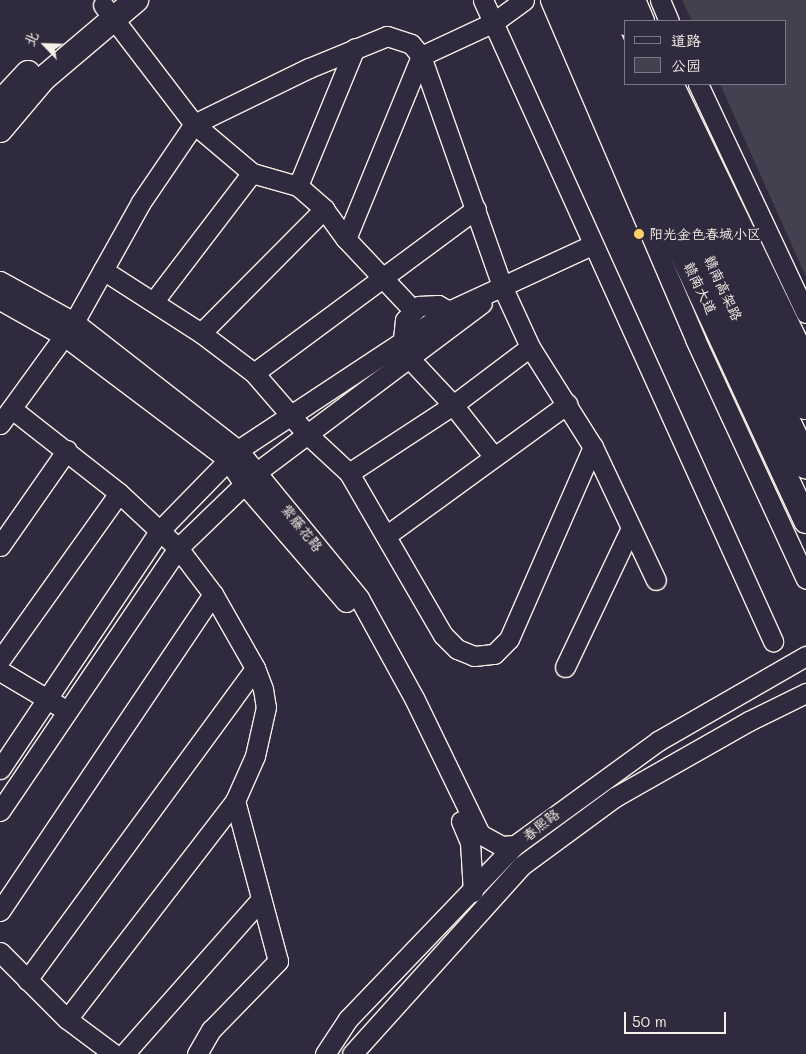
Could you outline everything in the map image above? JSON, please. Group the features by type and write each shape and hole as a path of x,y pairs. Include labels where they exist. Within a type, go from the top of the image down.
{"highway":[{"path":"590,0 624,74"},
{"path":"615,0 624,20"},
{"name":"赣南高架路","path":"629,85 790,376"},
{"name":"赣南高架路","path":"654,85 790,376 806,464"},
{"path":"790,376 806,403"},
{"path":"790,376 806,478"}],"main road":[{"path":"0,103 35,66 108,7 136,0"},
{"name":"赣南大道","path":"569,0 639,161 806,521"},
{"path":"632,0 642,20"},
{"path":"0,130 108,7"},
{"path":"671,85 790,376"}],"street":[{"path":"483,0 592,245 773,640"},
{"path":"346,239 421,56 494,22 524,0"},
{"path":"550,0 695,339 806,580"},
{"path":"660,0 670,20"},
{"path":"108,7 194,124 252,173 298,186 324,209 346,239 413,310"},
{"path":"0,424 69,329 141,202 194,124 355,48 387,36 411,44 421,56 502,286 530,347 593,446 630,530 656,580"},
{"path":"298,186 355,48"},
{"path":"698,85 806,313"},
{"path":"154,301 252,173"},
{"path":"201,333 324,209"},
{"path":"254,373 382,275 476,209"},
{"path":"0,769 160,530 233,455 290,413 449,311 592,245"},
{"path":"103,270 154,301 201,333 254,373 306,433 349,473 387,535 443,635 457,650 474,656 494,654 509,639 521,618 593,446"},
{"name":"紫藤花路","path":"0,281 69,329 233,455 251,478 348,604 387,672 429,752 470,842 473,892"},
{"path":"0,811 69,712 178,548 251,478 306,433 410,359 502,286"},
{"name":"紫藤花路","path":"0,300 69,329"},
{"path":"403,339 403,326 413,310 431,304 449,311"},
{"path":"349,473 453,405 530,347"},
{"path":"410,359 453,405 494,457"},
{"path":"387,535 567,404"},
{"path":"12,409 67,450 119,493 178,548 213,594 255,668 264,689 266,706 256,756 235,801 67,1019"},
{"path":"0,546 67,450"},
{"name":"紫藤花路","path":"251,478 359,598 415,700 480,834 502,846 515,846"},
{"path":"0,660 119,493"},
{"path":"565,667 630,530"},
{"path":"0,911 213,594"},
{"name":"春熙路","path":"325,1054 348,1019 473,892 515,846 658,741 806,656"},
{"path":"27,980 255,668"},
{"path":"0,671 69,712"},
{"name":"春熙路","path":"352,1054 521,866 615,797 749,721 806,693"},
{"path":"197,1054 211,1030 278,961 235,801"},
{"path":"124,1054 261,899"},
{"path":"0,952 67,1019 114,1054"}],"green space":[{"path":"682,0 806,0 806,277 720,85 786,85 786,20 692,20"}],"place":[{"name":"阳光金色春城小区","path":"639,234"}]}
